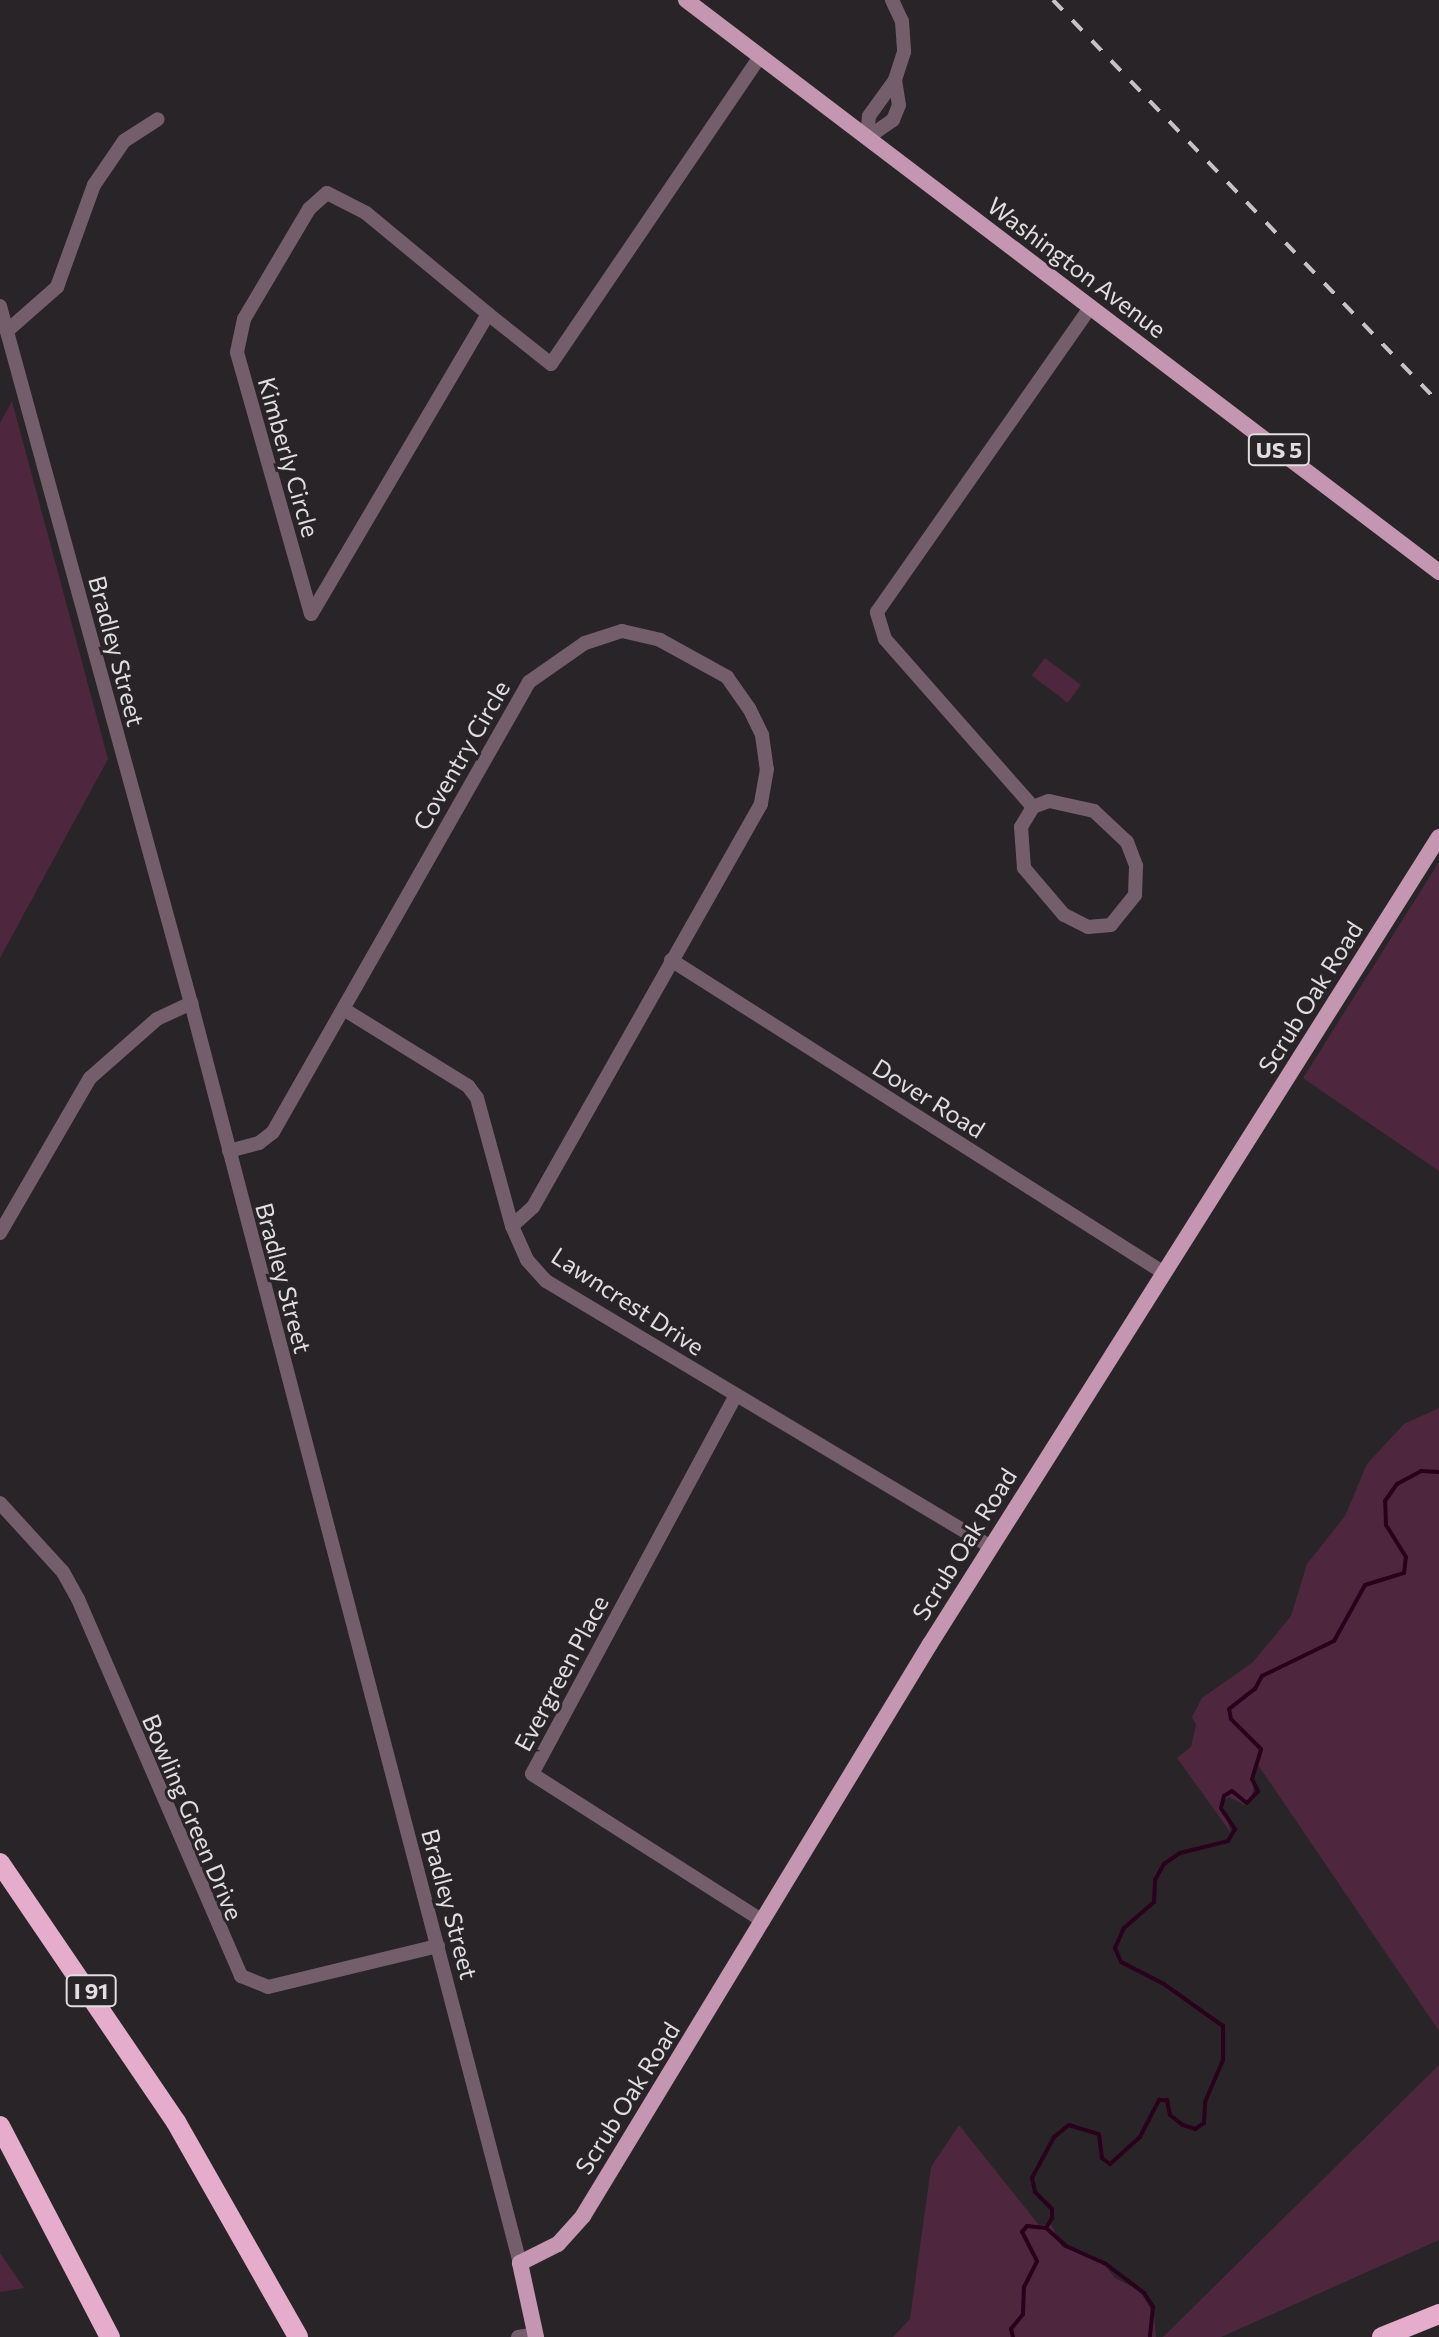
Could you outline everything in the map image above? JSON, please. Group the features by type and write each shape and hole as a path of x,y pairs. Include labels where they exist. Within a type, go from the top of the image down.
{"highway":[{"name":"I 91","path":"0,1863 169,2110 298,2335"},
{"path":"0,2126 110,2337"},
{"path":"1382,2337 1439,2314"}],"main road":[{"name":"Washington Avenue","path":"686,0 1439,572"},
{"name":"Scrub Oak Road","path":"520,2263 551,2249 575,2228 991,1547 1439,837"},
{"path":"520,2263 536,2336"}],"street":[{"path":"867,138 893,120 899,105 895,80 905,37 892,0"},
{"name":"Kimberly Circle","path":"488,314 311,614 237,352 244,319 318,199 327,193 339,195 551,364 760,56"},
{"path":"867,138 869,116 895,80"},
{"path":"7,331 57,287 94,185 124,141 158,119"},
{"name":"Bradley Street","path":"0,306 191,1003 520,2263"},
{"path":"1033,807 885,639 877,612 1090,308"},
{"name":"Coventry Circle","path":"229,1151 259,1143 273,1132 529,682 585,643 622,631 660,640 727,677 762,735 767,769 756,815 533,1207 512,1226"},
{"path":"1049,801 1080,805 1104,818 1127,842 1137,882 1131,907 1120,919 1088,927 1043,896 1021,854 1021,827 1033,807 1049,801"},
{"name":"Dover Road","path":"671,960 1164,1273"},
{"path":"0,1233 90,1078 157,1019 191,1003"},
{"name":"Lawncrest Drive","path":"345,1010 468,1086 477,1098 512,1226 527,1260 546,1281 991,1547"},
{"name":"Evergreen Place","path":"736,1395 532,1774 763,1921"},
{"name":"Bowling Green Drive","path":"0,1503 63,1572 78,1599 241,1976 268,1987 438,1946"},
{"path":"518,2337 536,2336"}],"shaded area":[{"path":"12,401 108,759 0,958 0,423"},
{"path":"1045,658 1081,685 1068,703 1032,676"},
{"path":"1439,862 1439,1171 1303,1078"},
{"path":"1439,1408 1439,2031 1256,1762 1252,1800 1247,1806 1229,1797 1222,1802 1231,1833 1177,1758 1191,1747 1196,1725 1192,1717 1202,1698 1253,1662 1291,1616 1307,1564 1345,1516 1367,1464 1404,1424"},
{"path":"1439,2065 1439,2240 1221,2337 1163,2337"},
{"path":"959,2125 1039,2225 1051,2224 1062,2247 1099,2258 1115,2278 1140,2291 1154,2315 1156,2337 893,2337 910,2319 931,2167"},
{"path":"0,2253 24,2288 0,2292"}],"waterway":[{"path":"1013,2337 1011,2329 1023,2314 1024,2287 1037,2261 1022,2232 1027,2226 1046,2228 1052,2218 1052,2209 1035,2192 1032,2178 1054,2137 1069,2125 1099,2134 1102,2158 1110,2164 1140,2137 1159,2100 1167,2100 1170,2115 1183,2125 1195,2129 1204,2123 1205,2102 1223,2060 1223,2026 1164,1984 1121,1962 1115,1948 1124,1928 1154,1902 1155,1880 1164,1864 1180,1853 1228,1841 1235,1829 1221,1808 1224,1796 1232,1791 1247,1803 1258,1791 1252,1779 1261,1749 1231,1719 1229,1709 1255,1689 1262,1676 1334,1641 1365,1585 1404,1573 1406,1557 1386,1525 1385,1501 1397,1484 1421,1471 1439,1472"},
{"path":"1046,2228 1066,2246 1106,2264 1144,2293 1153,2307 1150,2337"}],"railway":[{"path":"1053,0 1439,403"}]}
